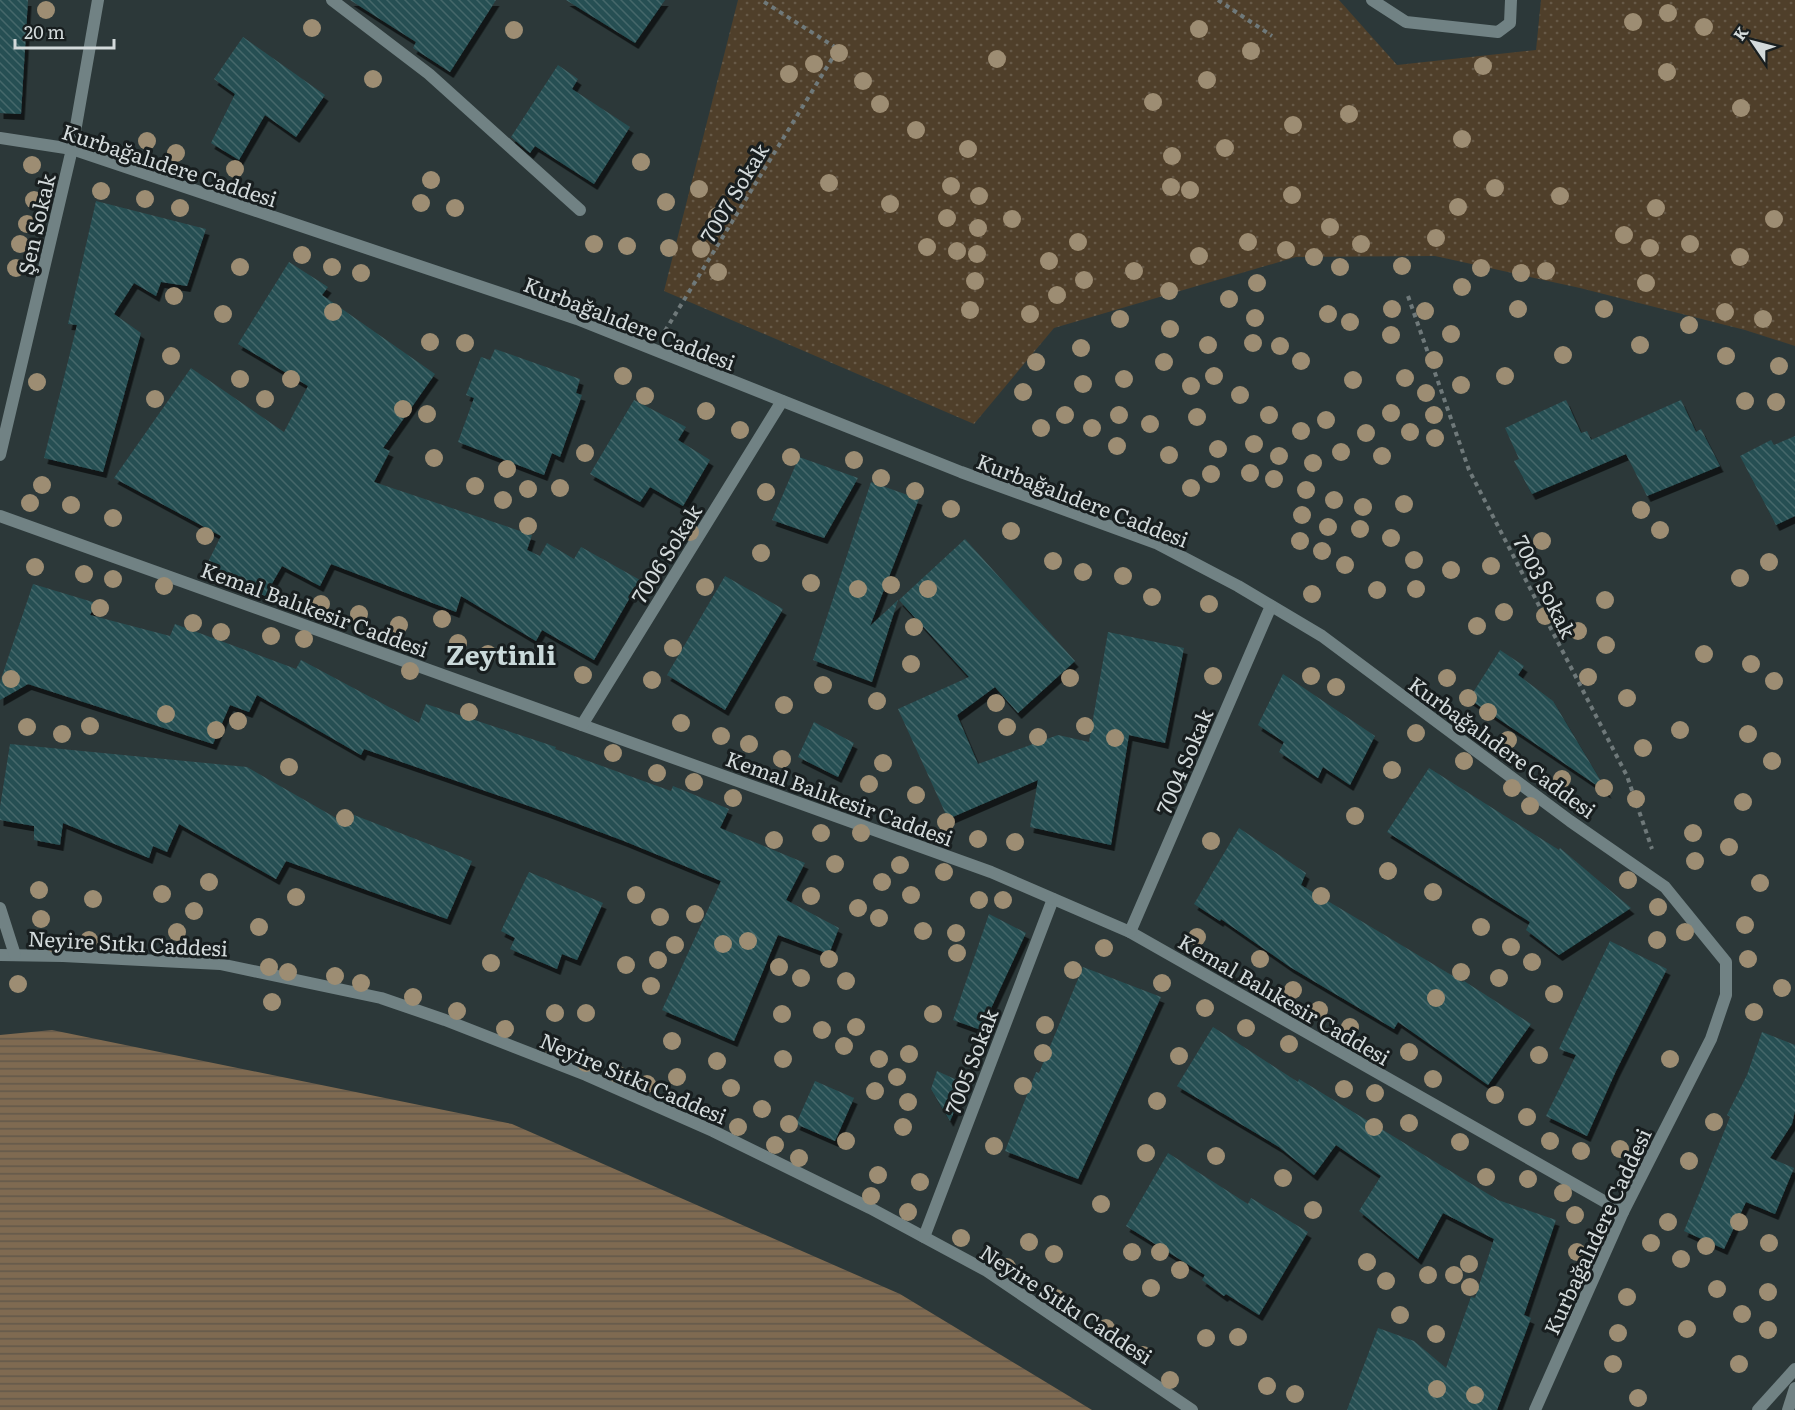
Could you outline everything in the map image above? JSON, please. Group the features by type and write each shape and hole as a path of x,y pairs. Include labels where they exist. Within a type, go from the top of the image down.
{"street":[{"name":"Şen Sokak","path":"0,455 72,149 98,0"},
{"path":"332,0 429,74 580,210"},
{"path":"1372,0 1406,22 1498,32 1509,23 1511,0"},
{"name":"Kurbağalıdere Caddesi","path":"0,138 72,149 577,320 962,472 1156,543 1322,636 1570,821 1665,887 1726,962 1726,995 1710,1039 1623,1212 1535,1410"},
{"name":"7006 Sokak","path":"582,725 782,401"},
{"name":"Kemal Balıkesir Caddesi","path":"0,516 991,872 1130,932 1623,1212"},
{"name":"7004 Sokak","path":"1130,932 1271,606"},
{"name":"7005 Sokak","path":"924,1237 1053,899"},
{"path":"0,908 15,955"},
{"name":"Neyire Sıtkı Caddesi","path":"0,955 220,964 381,998 445,1020 607,1084 713,1131 924,1237 987,1270 1192,1410"},
{"path":"1758,1410 1795,1369"},
{"path":"1788,1410 1795,1388"}],"path":[{"name":"7007 Sokak","path":"654,350 838,49 761,0"},
{"path":"1218,0 1272,36"},
{"name":"7003 Sokak","path":"1408,296 1469,470 1627,776 1665,887"}],"shaded area":[{"path":"738,0 1339,0 1397,65 1536,50 1541,0 1795,0 1795,346 1745,330 1580,288 1435,256 1296,257 1054,328 974,424 664,291"},
{"path":"52,1030 512,1124 900,1294 1092,1410 0,1410 0,1035"}],"building":[{"path":"0,0 28,0 21,114 0,113"},
{"path":"350,0 496,0 450,72 413,48 416,42"},
{"path":"566,0 665,0 635,43"},
{"path":"243,37 325,95 296,137 265,115 239,160 211,143 235,94 214,79"},
{"path":"558,65 578,79 572,89 630,127 594,184 535,146 530,153 511,137"},
{"path":"96,201 206,229 187,286 161,282 156,296 134,283 114,314 141,333 103,472 44,458 77,325 68,324"},
{"path":"289,262 328,287 322,295 435,374 383,448 390,451 374,482 532,535 527,550 540,556 547,543 574,559 581,547 640,580 594,660 542,630 536,641 461,596 456,612 331,564 320,586 282,566 265,596 206,566 221,536 114,478 191,368 284,432 308,386 238,344"},
{"path":"495,349 580,379 576,393 582,395 560,457 552,453 544,475 458,442 474,398 466,395 481,357 490,360"},
{"path":"634,400 686,427 678,440 710,460 683,506 650,487 640,502 590,474"},
{"path":"1566,400 1581,433 1587,431 1591,440 1681,400 1696,432 1701,429 1720,466 1647,496 1626,454 1532,494 1514,461 1519,459 1505,428"},
{"path":"1795,436 1795,516 1776,525 1740,456 1771,440 1774,445"},
{"path":"799,457 858,478 824,538 772,520"},
{"path":"871,482 919,499 870,626 898,600 872,682 813,660"},
{"path":"965,539 1075,661 1018,713 995,687 957,715 978,764 1058,735 1089,742 1108,632 1184,648 1165,743 1129,735 1111,845 1030,827 1038,780 948,819 898,709 969,677 899,600"},
{"path":"725,576 783,609 725,710 667,675"},
{"path":"33,584 96,603 90,615 170,636 175,624 296,669 301,660 419,723 426,704 556,747 555,749 671,791 673,786 729,809 720,828 805,863 786,900 839,928 829,954 778,935 734,1041 662,1010 721,881 549,813 364,749 361,755 257,695 249,712 230,705 213,744 28,684 0,700 0,682"},
{"path":"1500,650 1524,666 1518,675 1553,701 1608,793 1469,699"},
{"path":"1283,674 1375,736 1350,785 1323,767 1318,778 1279,752 1284,742 1258,725"},
{"path":"814,722 854,743 838,777 798,757"},
{"path":"10,744 247,767 350,826 354,815 472,861 447,919 286,861 276,879 179,824 167,852 153,846 149,858 63,823 60,845 34,840 34,826 0,820"},
{"path":"1429,768 1559,850 1560,848 1631,908 1559,955 1526,930 1530,922 1387,832"},
{"path":"1239,828 1306,873 1301,885 1464,981 1531,1024 1488,1085 1398,1022 1394,1029 1290,967 1221,919 1220,921 1194,904"},
{"path":"529,872 603,903 577,960 562,954 557,969 510,949 515,938 501,931"},
{"path":"989,914 1026,933 981,1030 953,1020"},
{"path":"1610,941 1667,969 1616,1071 1587,1136 1546,1116 1576,1055 1559,1049"},
{"path":"1083,967 1161,997 1078,1179 1005,1151 1036,1072 1039,1073"},
{"path":"1213,1027 1298,1082 1299,1079 1498,1200 1556,1220 1524,1315 1531,1318 1497,1410 1347,1410 1378,1328 1414,1341 1446,1368 1471,1297 1475,1298 1494,1239 1443,1213 1418,1259 1359,1211 1381,1176 1336,1145 1314,1175 1279,1147 1177,1086"},
{"path":"1762,1032 1795,1045 1795,1111 1792,1124 1770,1158 1794,1168 1775,1214 1746,1202 1724,1249 1684,1231 1730,1117 1727,1115 1747,1075"},
{"path":"937,1071 966,1084 950,1121 931,1089"},
{"path":"815,1081 854,1098 835,1141 796,1124"},
{"path":"1168,1153 1248,1204 1251,1198 1308,1232 1259,1315 1226,1294 1224,1296 1202,1280 1205,1275 1126,1226"}],"district":[{"name":"Zeytinli","path":"501,653"}]}
